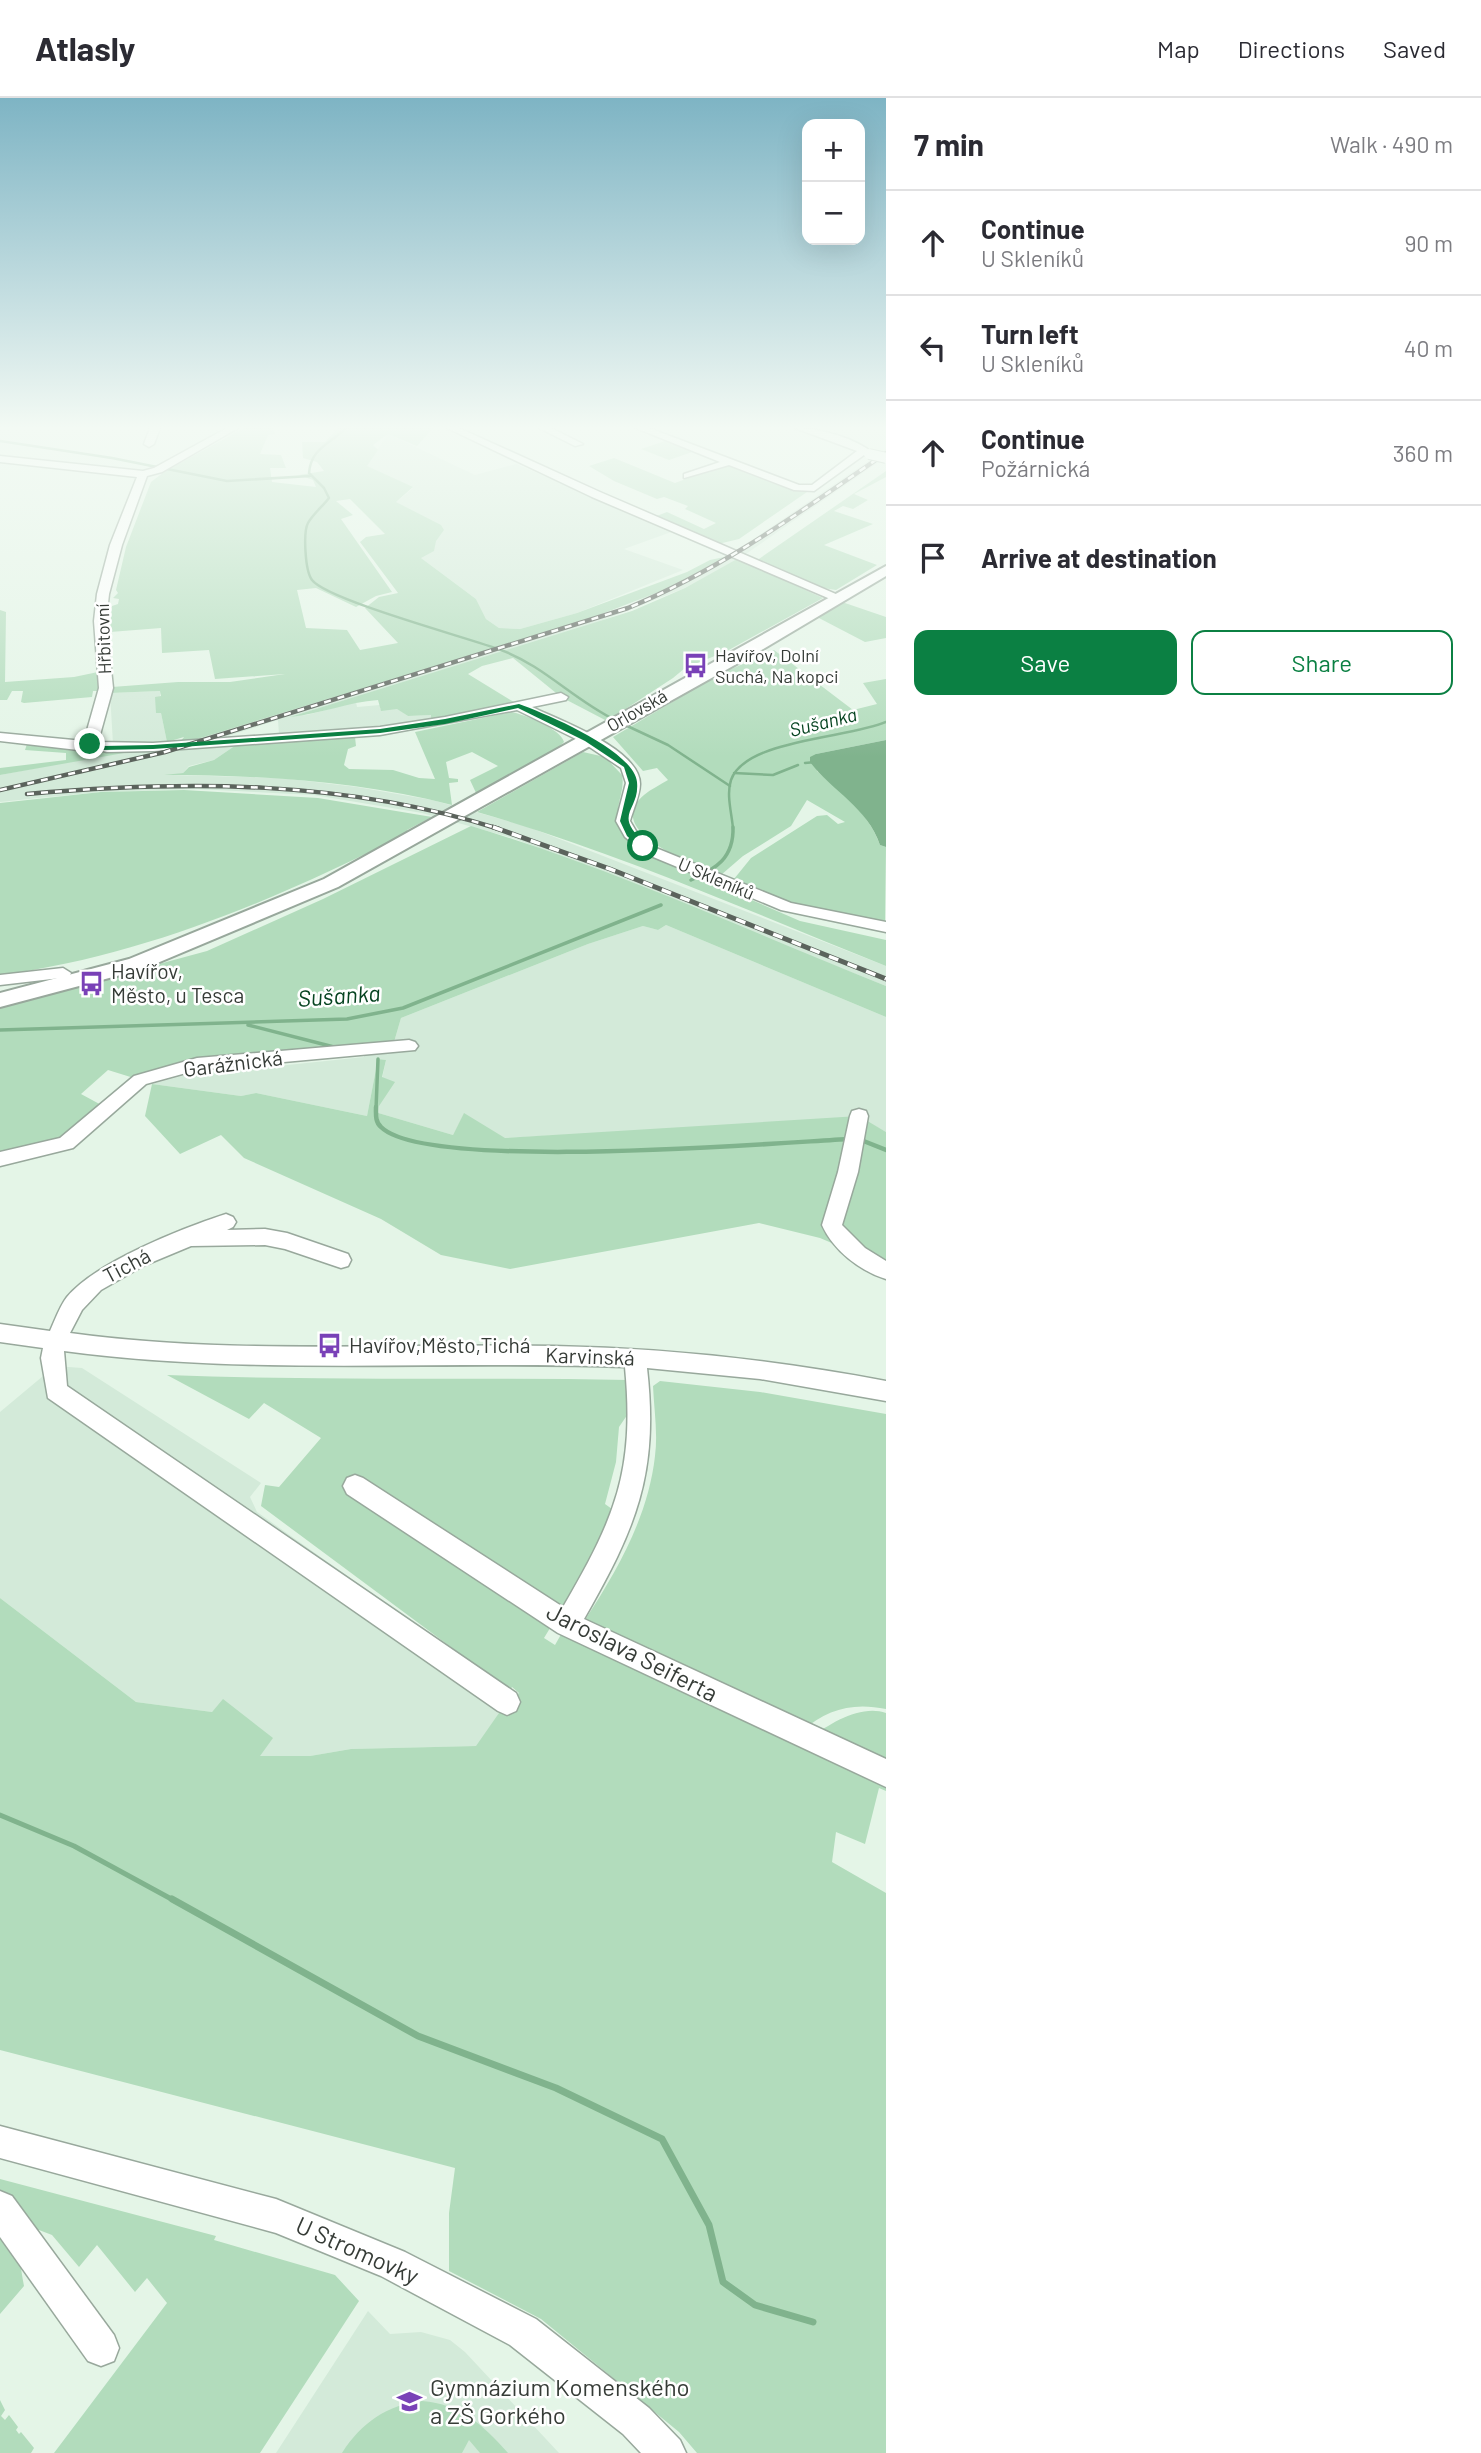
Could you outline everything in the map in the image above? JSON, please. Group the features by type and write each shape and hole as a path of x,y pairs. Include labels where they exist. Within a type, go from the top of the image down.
{"main road":[{"name":"Orlovská","path":"218,931 331,883 886,570"},
{"path":"0,983 63,973 218,931"},
{"path":"0,1000 136,964 218,931"}],"street":[{"name":"Hřbitovní","path":"90,744 105,690 101,604 119,538"},
{"path":"693,538 839,598"},
{"path":"0,737 78,746 90,744 102,748 153,747 380,731 445,721 561,697"},
{"path":"519,706 587,739"},
{"name":"U Skleníků","path":"587,739 616,756 631,773 633,783 623,817 630,834 651,851 787,907 886,927"},
{"name":"Garážnická","path":"0,1159 66,1143 140,1080 185,1067 409,1046"},
{"path":"857,1127 832,1225 836,1234 858,1254 886,1270"},
{"name":"Tichá","path":"55,1342 74,1304 94,1284 136,1259 226,1222"},
{"path":"183,1239 265,1237 287,1241 341,1260"},
{"name":"Karvinská","path":"0,1333 55,1342 234,1355 542,1355 635,1358 786,1374 886,1391"},
{"path":"55,1342 52,1358 56,1391 507,1702"},
{"path":"567,1625 613,1543 634,1475 640,1441 635,1358"},
{"name":"Jaroslava Seiferta","path":"355,1486 567,1625 886,1773"},
{"name":"U Stromovky","path":"0,2142 276,2216 393,2264 523,2332 636,2421 667,2453"},
{"path":"0,2208 101,2348"}],"shaded area":[{"path":"130,538 354,538 392,592 376,596 356,607 316,588 297,590 306,628 347,630 360,650 398,643 365,608 379,597 398,593 360,542 365,538 438,538 434,551 421,558 476,599 486,619 499,628 520,629 577,613 687,572 710,560 729,556 677,585 586,620 184,743 180,742 184,737 167,742 161,713 156,713 155,697 161,696 160,691 110,693 112,687 178,682 230,682 285,674 215,679 209,650 162,653 161,628 110,632 112,606 118,604 119,599 113,598 118,593 116,590"},
{"path":"418,538 655,538 624,549 683,570 577,613 520,629 499,628 486,619 476,599 421,558"},
{"path":"704,538 741,538 739,539 718,544"},
{"path":"755,538 769,538 740,558 685,588 593,624 294,716 356,702 357,707 380,705 380,709 398,709 408,716 431,715 431,721 381,728 279,734 278,720 193,747 236,745 214,760 189,766 183,773 172,775 281,778 357,787 432,800 526,826 886,966 886,986 513,838 422,813 314,795 197,789 98,792 0,802 0,775 114,753 154,751 624,607 714,566"},
{"path":"789,538 841,538 824,545 877,565 836,590 823,588 756,561"},
{"path":"737,559 823,598 727,651 685,668 607,721 561,697 513,658 482,666 468,674 517,704 496,706 431,721 431,715 408,716 397,709 381,711 378,700 290,717 632,611 685,588"},
{"path":"842,602 886,617 886,638 865,642 817,617"},
{"path":"0,610 6,612 5,682 74,677 98,672 98,691 93,691 92,697 24,703 21,702 23,691 12,691 7,700 0,700"},
{"path":"774,650 853,710 877,704 863,683 886,679 886,740 816,754 817,771 862,813 880,845 886,847 885,923 788,903 734,879 751,858 817,816 827,815 838,824 845,822 807,800 791,826 743,856 721,875 657,846 634,822 634,809 644,795 668,780 657,768 643,771 613,737 718,675"},
{"path":"161,691 156,713 161,713 167,742 113,744 110,693"},
{"path":"511,712 549,727 564,742 477,795 470,780 498,766 472,752 446,762 449,778 458,779 458,782 449,783 452,805 381,790 309,781 164,775 183,773 189,767 214,760 236,745 355,737 356,746 348,749 344,765 349,769 393,770 419,778 435,779 415,732"},
{"path":"886,740 886,847 880,845 867,820 819,772 810,762 810,757"},
{"path":"27,744 135,751 0,775 0,768 66,760 66,753 25,750"},
{"path":"583,752 605,757 622,775 618,820 629,840 648,855 800,921 886,940 886,966 632,864 477,812"},
{"path":"184,790 318,798 432,817 407,830 408,833 310,880 210,921 107,954 0,975 0,803 101,792"},
{"path":"471,826 576,861 680,901 886,986 886,1017 666,925 658,930 643,926 588,944 401,1018 394,1042 201,1061 137,1079 108,1070 81,1094 105,1107 69,1135 0,1154 0,1007 207,951 323,899"},
{"path":"666,925 886,1017 886,1132 859,1117 858,1120 504,1138 464,1114 453,1135 375,1112 386,1060 378,1059 367,1116 256,1093 241,1096 152,1084 182,1076 364,1057 365,1047 394,1042 401,1018 588,944 643,926 658,930"},
{"path":"378,1059 386,1060 382,1077 395,1082 375,1112 453,1135 464,1113 505,1138 859,1116 886,1132 886,1266 820,1238 759,1223 510,1269 441,1255 381,1219 244,1158 221,1135 180,1154 145,1116 152,1084 241,1096 256,1093 367,1116"},
{"path":"55,1366 82,1368 261,1483 250,1497 257,1512 513,1693 477,1746 351,1749 310,1756 260,1756 223,1700 212,1712 136,1702 0,1598 0,1412"},
{"path":"167,1375 628,1380 632,1408 619,1427 616,1462 605,1504 612,1509 604,1539 544,1638 555,1645 567,1624 812,1737 847,1716 867,1711 886,1713 886,1791 879,1788 865,1844 836,1832 832,1862 886,1893 886,2453 697,2453 679,2432 541,2319 449,2271 449,2213 455,2168 0,2050 0,1598 136,1702 212,1712 223,1699 273,1738 260,1756 310,1756 351,1749 476,1746 513,1693 513,1697 519,1693 512,1687 510,1691 261,1506 265,1485 279,1487 321,1438 264,1403 249,1419"},
{"path":"660,1381 760,1392 886,1414 886,1709 862,1706 841,1709 821,1717 802,1731 592,1631 585,1620 620,1562 646,1500 656,1447 653,1386"},
{"path":"0,2179 216,2236 214,2240 335,2275 359,2301 260,2453 54,2453 167,2303 147,2278 135,2292 97,2245 79,2267 52,2235 39,2230 26,2241 21,2254 24,2286 0,2314"},
{"name":"Gymnázium Komenského a ZŠ Gorkého","path":"368,2311 390,2334 421,2332 450,2340 465,2352 559,2453 276,2453"},
{"path":"0,2400 5,2410 1,2416 5,2420 9,2415 18,2427 16,2430 19,2434 21,2432 34,2448 31,2453 0,2453"},
{"path":"422,2401 460,2411 490,2433 508,2453 480,2453 469,2440 462,2453 342,2453 366,2424 376,2417 397,2407"}],"waterway":[{"path":"305,538 310,575 312,580 323,588 370,608 517,657 615,720"},
{"name":"Sušanka","path":"735,773 740,766 756,756 777,748 886,722"},
{"path":"623,724 668,745 730,786"},
{"path":"805,763 816,762"},
{"path":"735,773 773,775 798,765"},
{"name":"Sušanka","path":"730,786 735,773"},
{"name":"Sušanka","path":"730,786 733,829"},
{"name":"Sušanka","path":"691,880 722,861 730,847 733,829"},
{"name":"Sušanka","path":"0,1030 347,1019 403,1008 661,905"},
{"path":"248,1025 334,1047"},
{"path":"376,1108 378,1059"},
{"path":"376,1108 377,1120 381,1127 411,1141 462,1148 529,1152 603,1151 849,1139"},
{"path":"861,1140 886,1150"},
{"path":"0,1815 74,1846 175,1901"},
{"path":"172,1899 418,2036 556,2088 662,2139 709,2225 723,2282 755,2305 813,2322"}],"railway":[{"path":"0,790 165,752 628,608 697,575 759,538"},
{"path":"27,794 147,787 265,788 383,801 497,828"},
{"path":"493,827 497,828"},
{"path":"497,828 610,869 886,979"}],"place":[{"name":"Havířov, Dolní Suchá, Na kopci","path":"695,666"},
{"name":"Havířov, Město, u Tesca","path":"91,984"},
{"name":"Havířov,Město,Tichá","path":"329,1346"},
{"name":"Gymnázium Komenského a ZŠ Gorkého","path":"410,2402"}],"route":[{"path":"90,744 102,748 153,747 380,731 420,726 519,706 587,739 616,756 627,766 633,776 633,783 624,813 625,827 643,846"}]}
